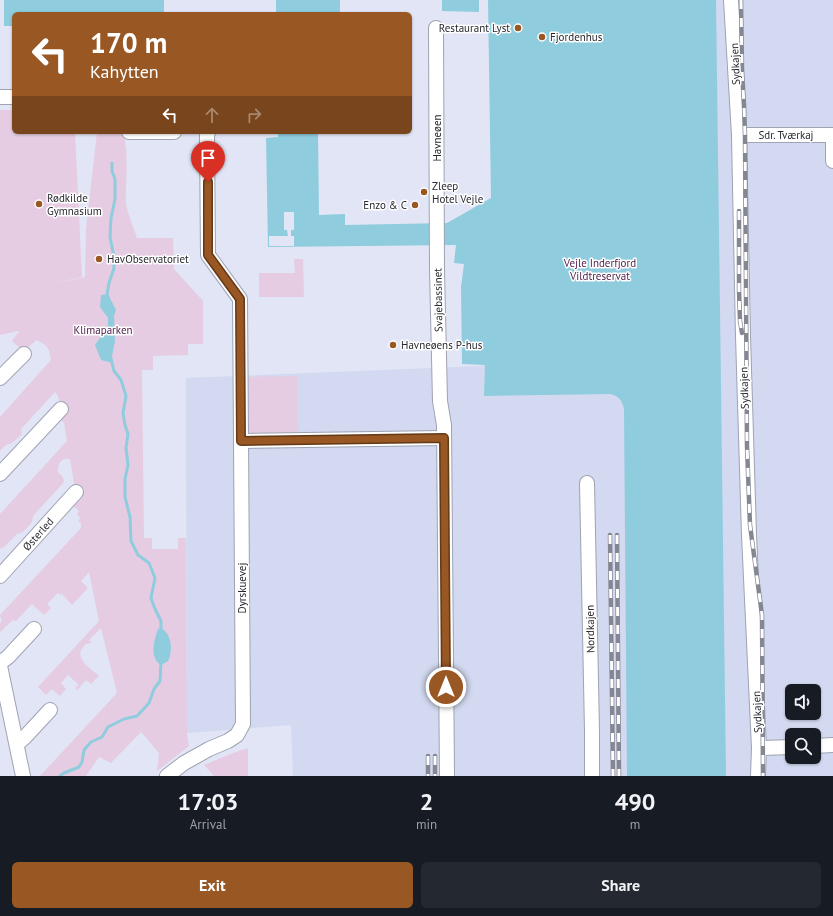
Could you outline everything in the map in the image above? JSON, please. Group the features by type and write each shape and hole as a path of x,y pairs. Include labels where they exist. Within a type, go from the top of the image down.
{"street":[{"name":"Sydkajen","path":"731,0 739,135 742,328 749,535 759,748 758,776"},
{"name":"Havneøen","path":"436,28 437,248"},
{"path":"0,97 12,97"},
{"name":"Dyrskuevej","path":"168,776 184,763 209,749 228,741 237,734 243,724 240,299 208,255 208,134"},
{"name":"Sdr. Tværkaj","path":"739,135 833,136"},
{"path":"833,136 833,162"},
{"name":"Svajebassinet","path":"437,248 440,401 444,432 447,776"},
{"path":"0,378 24,354"},
{"path":"0,474 61,409"},
{"path":"241,441 444,432"},
{"name":"Nordkajen","path":"587,483 592,776"},
{"name":"Østerled","path":"0,576 76,492"},
{"path":"23,776 17,744 6,719 0,665 34,629"},
{"path":"17,744 50,710"},
{"path":"821,746 833,745"},
{"path":"759,748 785,747"}],"shaded area":[{"path":"626,0 833,0 833,776 293,776 291,725 187,733 186,378 482,366 484,274"}],"green space":[{"name":"Klimaparken","path":"0,110 12,110 12,134 75,134 82,277 51,284 85,277 86,229 97,134 123,134 127,157 126,203 137,238 173,238 174,269 203,301 203,344 188,344 188,355 153,356 153,370 142,370 144,538 152,538 152,549 178,549 178,538 186,538 187,733 189,746 157,771 159,753 141,732 111,763 99,757 86,776 40,776 117,693 101,628 89,640 92,643 86,644 80,653 83,662 99,676 91,684 86,680 77,690 75,688 79,685 68,675 61,683 66,689 60,696 52,689 46,695 38,687 99,621 89,572 81,581 88,588 72,605 62,594 61,595 58,593 47,604 51,608 44,615 32,604 16,621 13,620 0,632 0,623 2,621 0,615 81,528 81,523 78,521 80,519 77,514 79,511 73,506 77,502 70,459 64,459 59,464 58,472 63,477 64,482 33,516 32,522 23,532 17,534 0,549 0,514 67,441 64,423 60,419 63,417 58,396 55,392 21,429 22,434 0,451 0,417 51,360 50,352 47,347 36,340 29,347 24,349 16,345 12,341 20,332 18,331 0,335"},
{"path":"294,259 303,259 304,297 259,297 259,273 295,273"},
{"path":"297,376 298,433 253,434 250,432 247,426 246,377"},
{"path":"248,748 248,776 214,776 204,765 233,753"}],"water":[{"path":"4,0 340,0 340,12 12,12 12,26 4,26"},
{"path":"442,0 479,0 479,12 442,11"},
{"name":"Vejle Inderfjord Vildtreservat","path":"488,0 716,0 726,776 627,776 624,409 620,399 610,394 484,396 485,365 462,364 461,287 464,264 454,263 456,245 268,247 266,138 278,137 278,134 318,134 319,215 345,214 345,225 447,223 491,198"},
{"path":"108,294 116,310 114,316 115,341 112,356 113,363 101,360 95,345 108,326 108,318 100,307 101,295"},
{"path":"161,628 165,631 169,638 171,652 168,661 161,665 155,658 154,648 158,629"}],"pier":[{"path":"164,0 276,0 276,12 164,12"},
{"path":"284,212 294,212 294,230 291,230 291,236 294,236 294,246 269,246 269,236 288,236 287,230 284,230"}],"waterway":[{"path":"108,298 107,294 109,283 114,268 110,237 111,218 115,199 115,179 112,171 112,163"},
{"path":"111,359 114,371 121,380 126,396 123,413 128,434 126,448 128,465 125,479 125,497 130,517 131,541 138,555 149,563 155,578 151,598 161,621 161,631"},
{"path":"60,776 79,767 82,762 84,750 91,742 102,737 108,727 124,719 137,716 149,703 154,689 160,681 161,662"}],"railway":[{"path":"741,0 745,135 747,446 750,525 762,615 763,776"},
{"path":"739,211 739,290 742,333"},
{"path":"610,535 613,776"},
{"path":"617,535 619,776"},
{"path":"428,756 428,776"},
{"path":"435,756 435,776"}],"place":[{"name":"Restaurant Lyst","path":"518,28"},
{"name":"Fjordenhus","path":"542,37"},
{"name":"Zleep Hotel Vejle","path":"424,192"},
{"name":"Rødkilde Gymnasium","path":"39,204"},
{"name":"Enzo & C","path":"415,205"},
{"name":"HavObservatoriet","path":"99,259"},
{"name":"Havneøens P-hus","path":"393,345"}],"route":[{"path":"208,182 208,255 240,299 241,441 444,438 446,687"}]}
